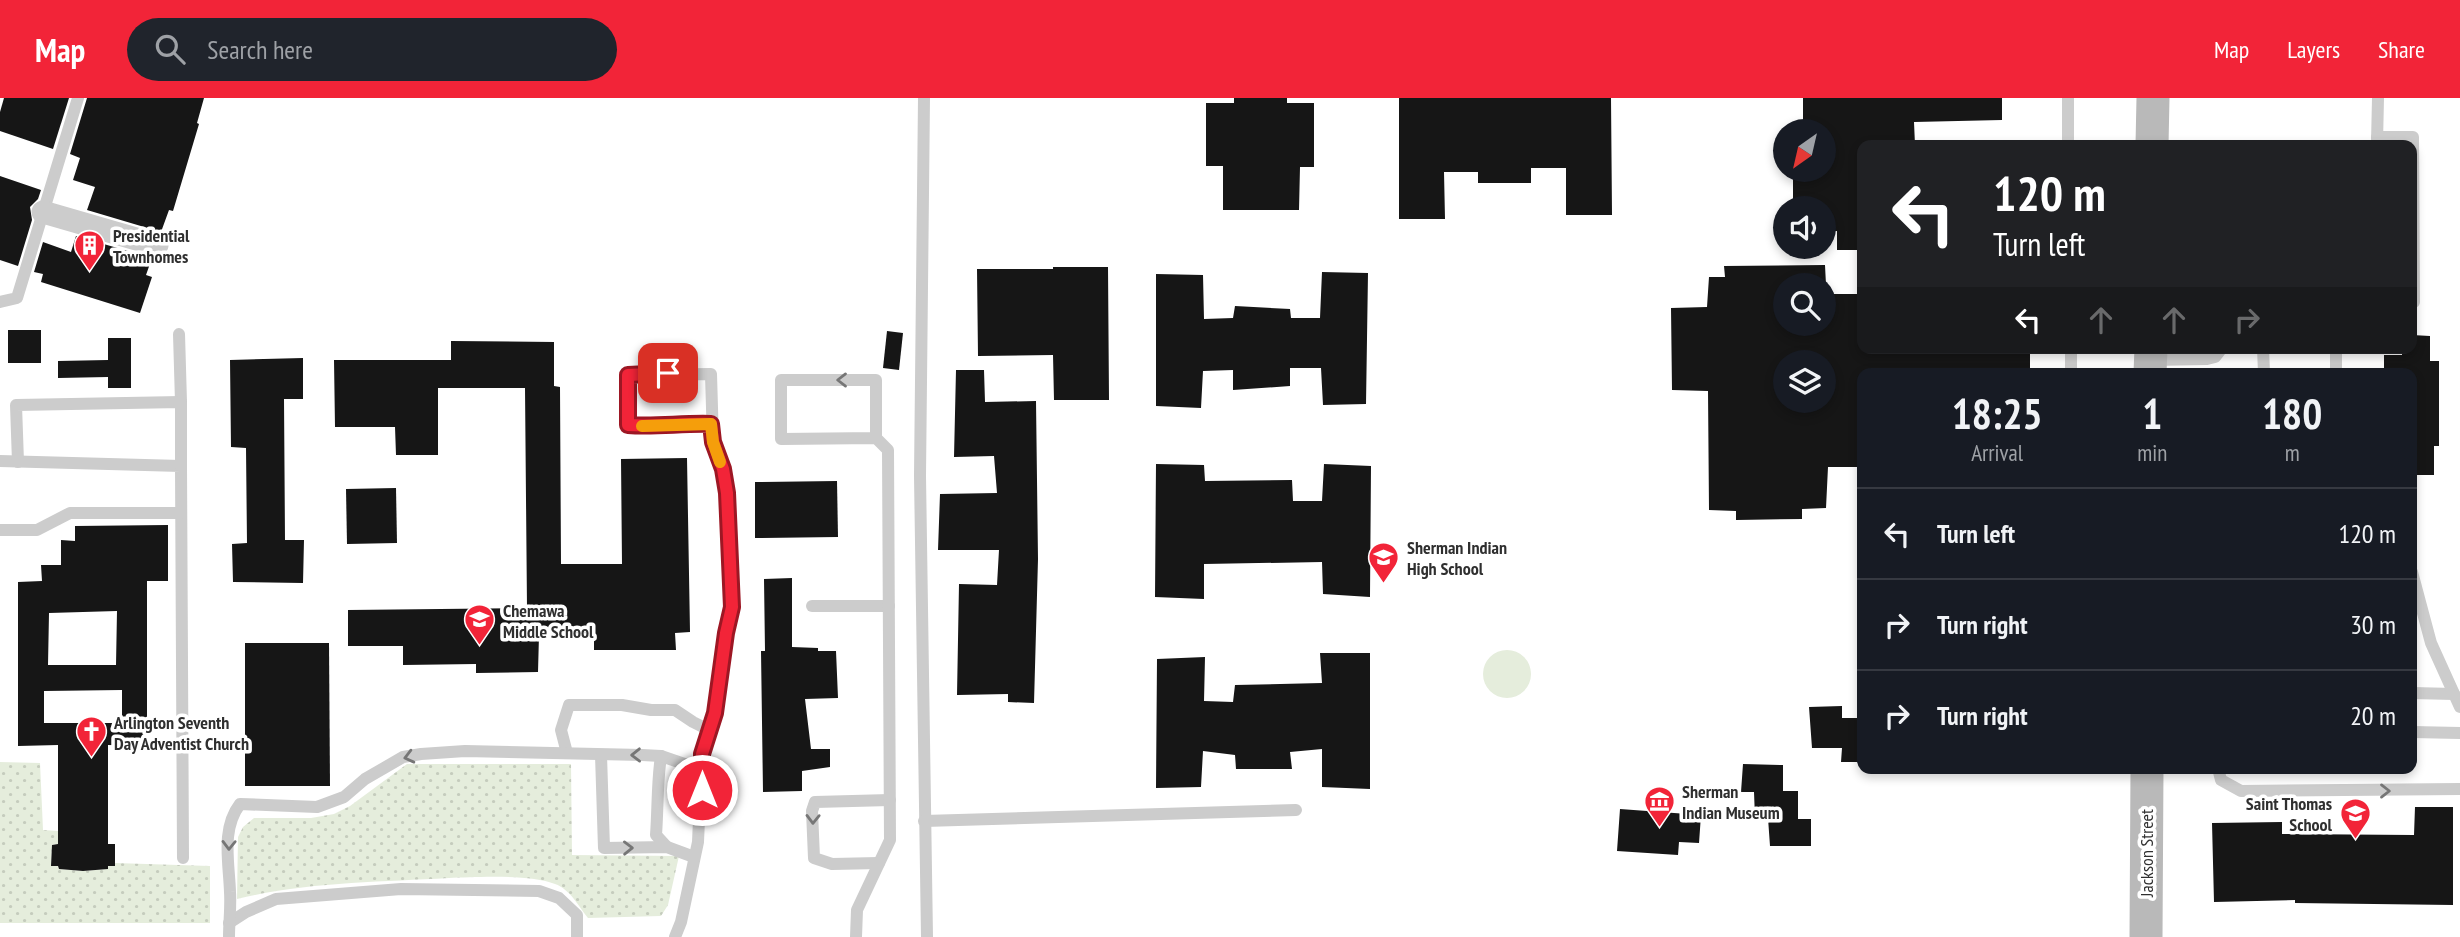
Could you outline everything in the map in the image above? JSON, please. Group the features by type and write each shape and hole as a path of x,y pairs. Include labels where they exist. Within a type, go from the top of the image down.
{"street":[{"path":"2152,140 2153,98"},
{"path":"43,212 157,245"},
{"name":"Jackson Street","path":"2146,937 2147,774"}],"lane":[{"path":"0,302 17,299 78,98"},
{"path":"924,98 920,476 927,937"},
{"path":"2068,98 2068,140"},
{"path":"2377,140 2378,98"},
{"path":"2389,140 2413,140"},
{"path":"179,334 183,858"},
{"path":"2151,360 2207,359 2217,354"},
{"path":"675,937 681,922 698,842 702,754 715,713 732,607 727,493 723,469 713,442 711,374 628,375 628,425 659,427 691,423 711,424"},
{"path":"856,937 857,910 890,840 888,450 876,438 876,380 781,380 781,439 876,438"},
{"path":"18,462 16,405 181,402"},
{"path":"0,461 181,466"},
{"path":"0,530 37,530 70,513 181,513"},
{"path":"2417,591 2431,643 2460,707"},
{"path":"812,606 889,606"},
{"path":"2417,693 2454,694"},
{"path":"567,754 561,730 569,705 622,705 651,710 675,710 705,728 710,727"},
{"path":"2417,732 2460,733"},
{"path":"229,937 227,842 232,815 240,804 317,807 344,797 366,779 403,757 422,754 465,751 661,756 702,770"},
{"path":"601,755 601,827 604,848 667,848 695,857"},
{"path":"661,756 657,781 656,835 667,848"},
{"path":"2220,774 2241,791 2460,789"},
{"path":"879,863 832,863 814,858 812,811 815,802 890,800"},
{"path":"924,821 1296,810"},
{"path":"229,923 276,899 401,889 539,891 559,898 577,915 577,937"}],"green space":[{"path":"1507,650 1524,657 1531,674 1524,691 1507,698 1490,691 1483,674 1490,657"},
{"path":"0,762 40,763 43,830 58,831 58,844 52,845 51,866 83,871 107,869 108,866 115,866 115,863 210,866 210,923 0,923"},
{"path":"407,764 571,764 572,855 679,856 668,905 661,916 588,918 570,894 560,886 532,879 503,877 343,884 289,889 237,899 238,837 243,827 254,818 311,818 334,814 350,806"}],"building":[{"path":"4,98 69,98 53,149 0,131 0,112"},
{"path":"87,98 204,98 173,211 169,210 161,232 87,210 95,187 73,180 80,158 70,154"},
{"path":"1234,98 1287,98 1287,103 1314,103 1314,167 1300,167 1299,210 1223,210 1223,166 1206,166 1206,103 1234,103"},
{"path":"1399,98 1611,98 1612,215 1566,215 1566,168 1531,168 1531,183 1478,183 1478,172 1444,172 1445,219 1399,219"},
{"path":"1803,98 2002,98 2002,120 1914,122 1915,140 1857,140 1857,250 1837,250 1836,196 1793,196 1793,182 1836,182 1836,119 1803,119"},
{"path":"0,176 41,190 38,199 30,207 32,220 18,266 0,260"},
{"name":"Presidential Townhomes","path":"76,236 152,258 146,275 152,277 140,313 41,282 43,274 34,272 43,242 71,252"},
{"path":"1825,265 1825,273 1773,273 1773,336 1836,336 1836,294 1857,294 1857,354 2030,354 2030,368 1857,368 1857,467 1828,467 1826,508 1802,509 1802,519 1736,520 1736,511 1709,510 1708,391 1672,390 1671,308 1707,307 1709,277 1725,277 1724,266"},
{"path":"1108,267 1109,400 1054,400 1053,355 978,356 977,269"},
{"path":"1322,272 1368,273 1366,404 1323,405 1321,368 1290,368 1290,386 1233,390 1233,370 1203,371 1201,408 1156,406 1156,274 1203,275 1204,319 1233,318 1235,306 1290,309 1291,318 1320,318"},
{"path":"8,330 41,330 41,363 8,363"},
{"path":"887,331 903,333 899,370 883,368"},
{"path":"2417,335 2430,336 2430,361 2439,361 2439,446 2434,446 2434,475 2417,475 2417,368 2384,368 2384,355 2417,354"},
{"path":"108,338 131,338 131,388 108,388 108,377 58,378 58,361 108,360"},
{"path":"451,341 554,342 554,386 560,387 561,564 622,564 621,459 687,458 690,632 675,633 676,650 594,650 594,635 539,635 538,672 476,673 476,664 403,665 403,646 348,646 348,610 527,608 525,388 438,388 438,455 396,455 395,427 335,427 334,360 451,360"},
{"path":"303,358 303,399 284,399 285,540 304,540 303,583 233,582 232,544 247,543 246,448 231,447 230,360"},
{"path":"956,370 984,370 985,402 1036,401 1038,559 1034,703 1008,702 1008,694 957,695 959,584 997,585 999,550 938,550 940,494 997,493 994,456 954,457"},
{"path":"1156,464 1204,465 1205,481 1292,480 1293,501 1322,501 1324,464 1371,466 1370,597 1323,594 1322,562 1204,564 1204,599 1155,597"},
{"path":"837,481 838,537 755,538 755,482"},
{"path":"396,488 397,543 347,544 346,489"},
{"path":"168,525 168,581 147,581 147,746 108,745 108,844 115,844 115,866 83,871 51,866 52,845 58,844 58,745 18,746 18,582 42,581 41,565 61,565 61,540 75,541 75,526","holes":["117,611 116,665 48,665 49,613","122,690 122,723 44,723 44,691"]},
{"path":"792,578 792,647 836,651 838,698 805,699 811,749 830,749 830,767 802,771 802,791 763,792 761,651 765,651 764,579"},
{"path":"245,643 329,643 330,786 245,786"},
{"path":"1320,653 1370,653 1370,789 1322,787 1322,749 1290,752 1292,769 1236,769 1235,755 1203,751 1201,787 1156,788 1157,659 1205,657 1204,701 1233,702 1235,685 1322,683"},
{"path":"1842,706 1842,718 1857,718 1857,762 1841,762 1842,748 1812,748 1809,707"},
{"path":"1743,764 1783,765 1783,791 1798,791 1798,819 1811,819 1811,846 1770,846 1768,818 1755,818 1754,792 1741,792"},
{"path":"2415,807 2453,807 2453,905 2295,903 2295,900 2214,902 2212,823 2282,822 2282,834 2414,835"},
{"name":"Sherman Indian Museum","path":"1620,809 1701,815 1699,843 1679,842 1678,855 1617,851"}],"slow traffic":[{"path":"642,426 711,424 713,442 720,462"}],"place":[{"name":"Presidential Townhomes","path":"90,272"},
{"name":"Sherman Indian High School","path":"1384,584"},
{"name":"Chemawa Middle School","path":"480,647"},
{"name":"Arlington Seventh Day Adventist Church","path":"91,759"},
{"name":"Sherman Indian Museum","path":"1659,828"},
{"name":"Saint Thomas School","path":"2355,840"}],"route":[{"path":"668,373 628,375 628,425 659,427 691,423 711,424 713,442 723,469 727,493 732,607 715,713 702,754 702,790"}]}
